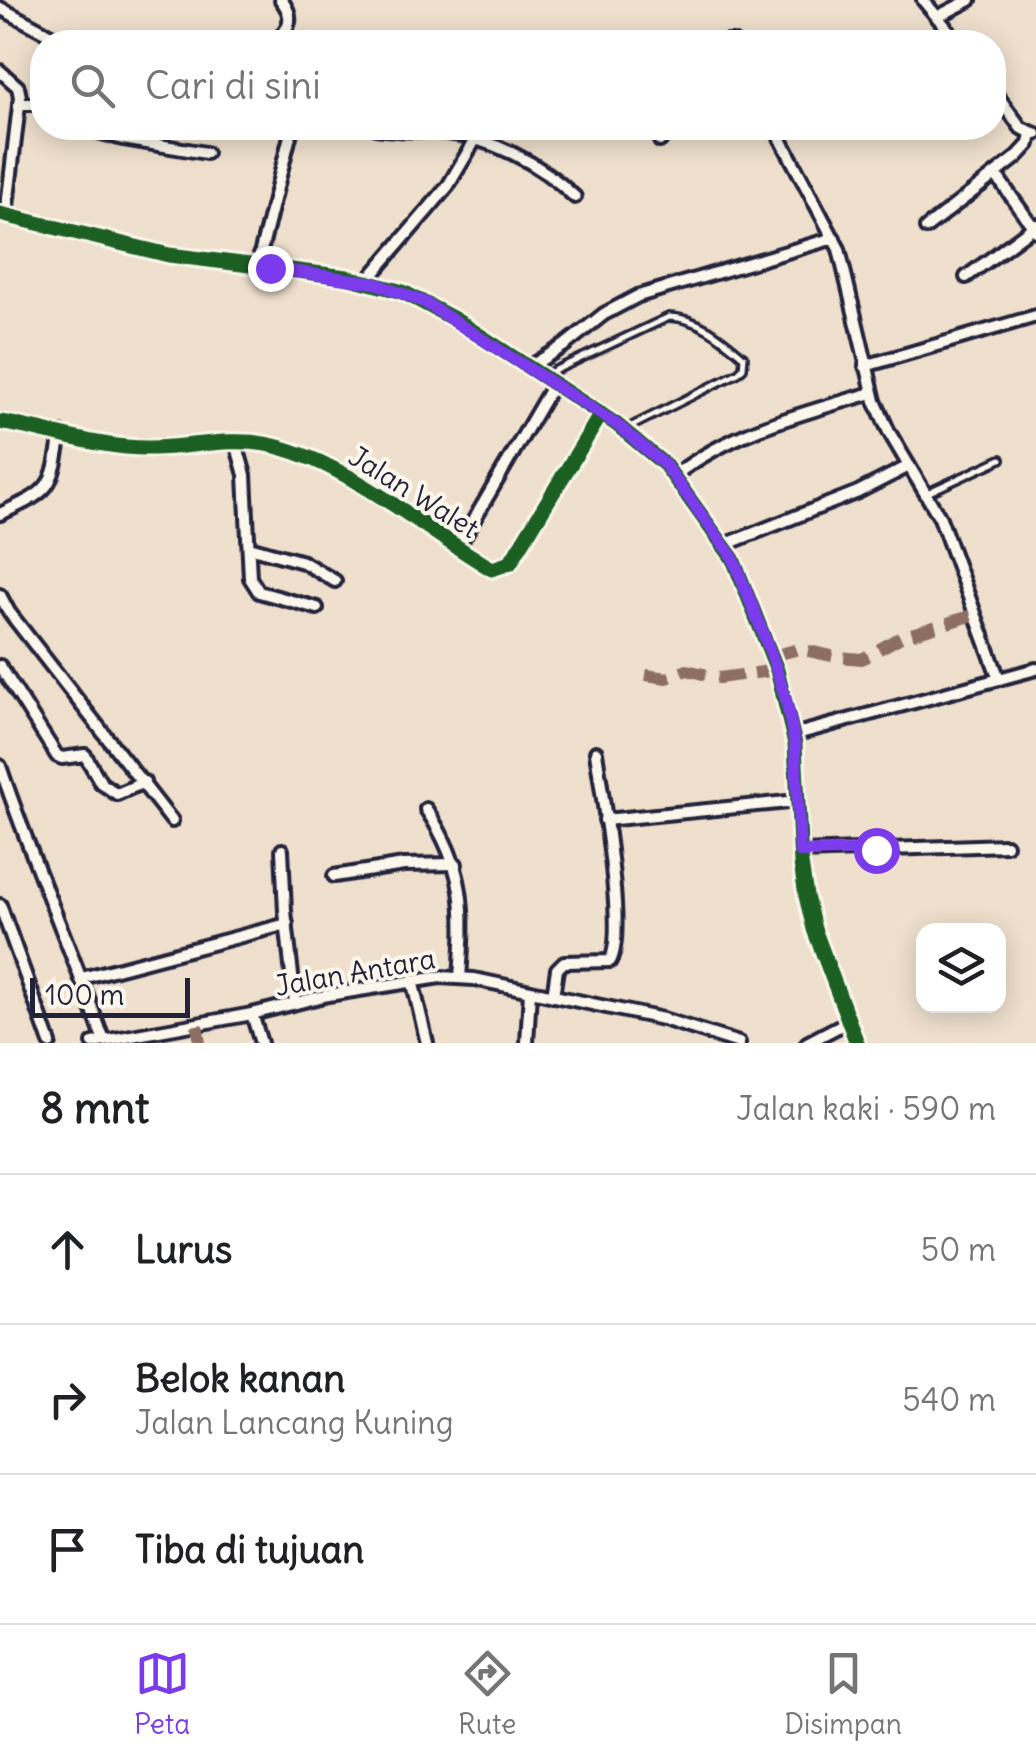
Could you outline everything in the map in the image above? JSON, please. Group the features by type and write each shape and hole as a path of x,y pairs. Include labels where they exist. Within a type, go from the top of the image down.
{"street":[{"path":"281,0 291,16 285,30"},
{"path":"923,0 948,30"},
{"path":"937,17 970,0"},
{"path":"0,8 41,30"},
{"path":"0,70 18,87 19,104 3,215 137,249 367,282 424,302 624,430 674,476 724,545 750,596 786,700 793,735 806,896 857,1043"},
{"path":"19,104 30,104"},
{"path":"926,228 1026,148 1033,134 1021,128 1006,108"},
{"path":"123,140 206,153"},
{"path":"257,267 289,140"},
{"path":"367,282 448,186 476,140 526,161 576,197"},
{"path":"781,140 834,238 872,393 889,432 940,518 1000,679"},
{"path":"966,277 1035,228 996,175"},
{"path":"528,368 604,314 638,296 834,238"},
{"path":"866,366 1036,316"},
{"path":"458,547 554,384"},
{"path":"674,476 752,429 872,393"},
{"name":"Jalan Walet","path":"0,422 149,448 236,442 266,444 329,468 403,510 492,569 510,563 601,414"},
{"path":"0,514 38,496 54,478 60,433"},
{"path":"236,442 245,475 253,587 316,608"},
{"path":"724,545 858,492 909,466"},
{"path":"249,547 304,562 335,581"},
{"path":"0,595 9,612 172,820"},
{"path":"0,666 57,756 85,755 101,784 117,794 144,782"},
{"path":"793,735 1036,670"},
{"path":"553,996 558,969 564,962 610,961 614,956 612,873 596,752"},
{"path":"0,766 25,839 82,978 99,1042"},
{"path":"605,820 798,800"},
{"path":"426,809 456,864 462,918 460,978"},
{"path":"800,852 1006,845"},
{"path":"282,850 295,1003"},
{"path":"334,876 404,864 456,864"},
{"path":"0,905 50,1043"},
{"path":"82,978 287,924"},
{"name":"Jalan Antara","path":"99,1042 412,980 460,978 663,1019 740,1043"},
{"path":"412,980 428,1043"},
{"path":"527,1043 530,991"},
{"path":"252,1014 260,1043"},
{"path":"806,1043 848,1021"}],"lane":[{"path":"543,376 670,317 687,319 721,336 744,357 738,373 624,430"},
{"path":"926,494 1001,459"}],"marked path":[{"path":"772,656 799,649 862,659 901,637 977,614"},
{"path":"646,675 667,678 687,670 719,678 777,670"},
{"path":"197,1025 200,1043"}],"cycle path":[{"path":"0,214 169,255 347,277 403,292 456,320 616,424 665,465 733,559 777,670 795,744 806,896 814,929 857,1043"},
{"path":"0,422 132,447 237,442 294,452 353,479 492,569 510,563 601,414"}],"route":[{"path":"270,268 375,283 424,302 616,424 665,465 733,558 772,656 795,744 800,852 876,850"}]}
